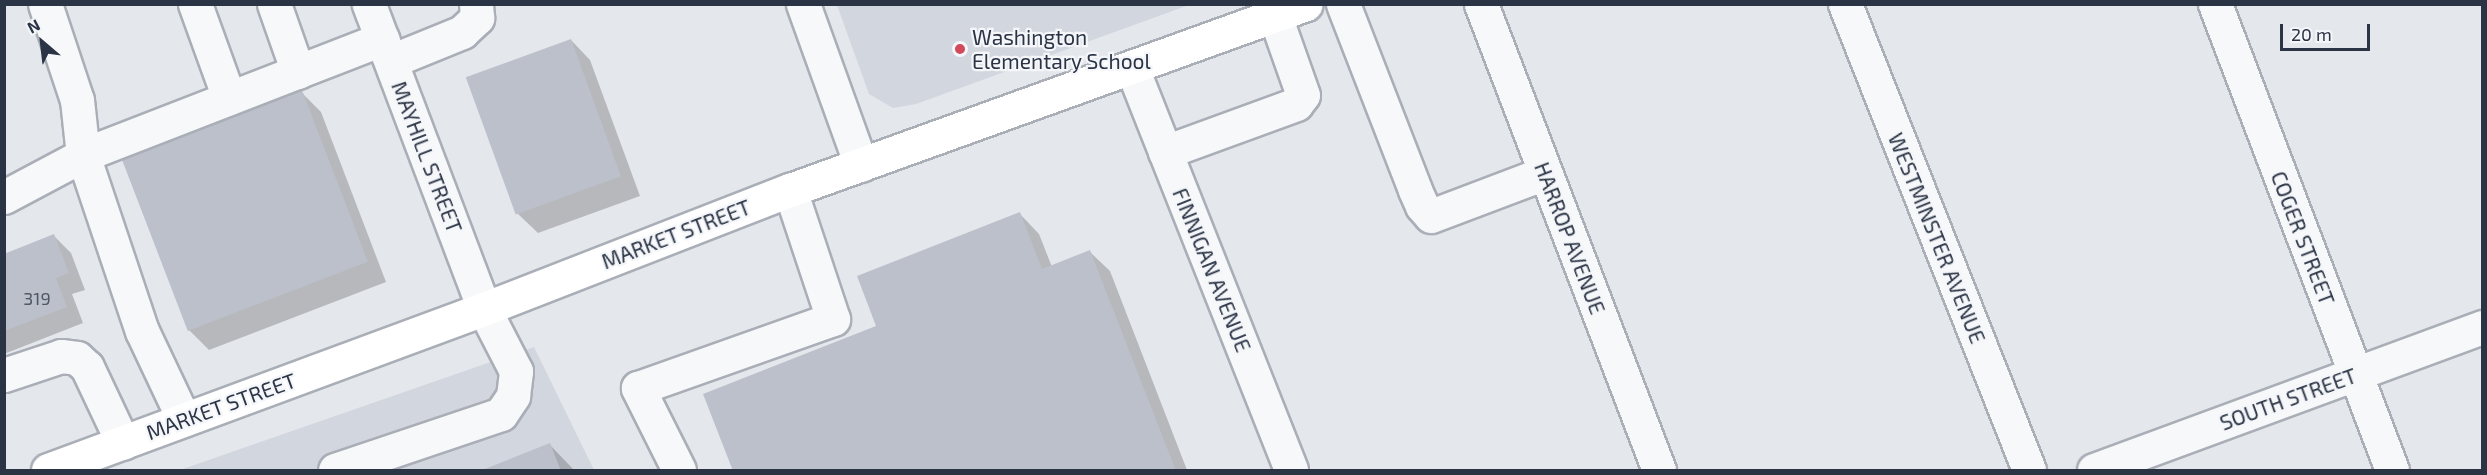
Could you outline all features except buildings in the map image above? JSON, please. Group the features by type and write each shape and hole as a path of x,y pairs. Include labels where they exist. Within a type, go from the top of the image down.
{"main road":[{"name":"MARKET STREET","path":"48,471 484,309 790,190 1132,69 1306,4"}],"street":[{"path":"45,4 78,100 83,154 142,332 184,420"},
{"path":"195,4 228,98"},
{"path":"274,4 298,72"},
{"name":"MAYHILL STREET","path":"335,471 501,414 513,396 516,371 484,309 369,4"},
{"path":"4,197 83,154 298,72 462,32 477,18 476,4"},
{"path":"803,4 861,165"},
{"path":"1343,4 1414,190 1422,206 1431,216 1545,172"},
{"name":"HARROP AVENUE","path":"1481,4 1659,471"},
{"name":"WESTMINSTER AVENUE","path":"1845,4 2029,471"},
{"name":"COGER STREET","path":"2215,4 2392,471"},
{"path":"1165,152 1296,104 1303,95 1275,16"},
{"name":"FINNIGAN AVENUE","path":"1132,69 1291,471"},
{"path":"679,471 638,387 833,319 790,190"},
{"name":"SOUTH STREET","path":"2094,471 2482,327"},
{"path":"4,375 62,356 77,358 87,367 123,443"}],"shaded area":[{"name":"Washington Elementary School","path":"837,4 1189,5 916,104 893,108 869,94"},
{"path":"534,347 594,470 180,470"}],"place":[{"name":"Washington Elementary School","path":"960,49"}]}
